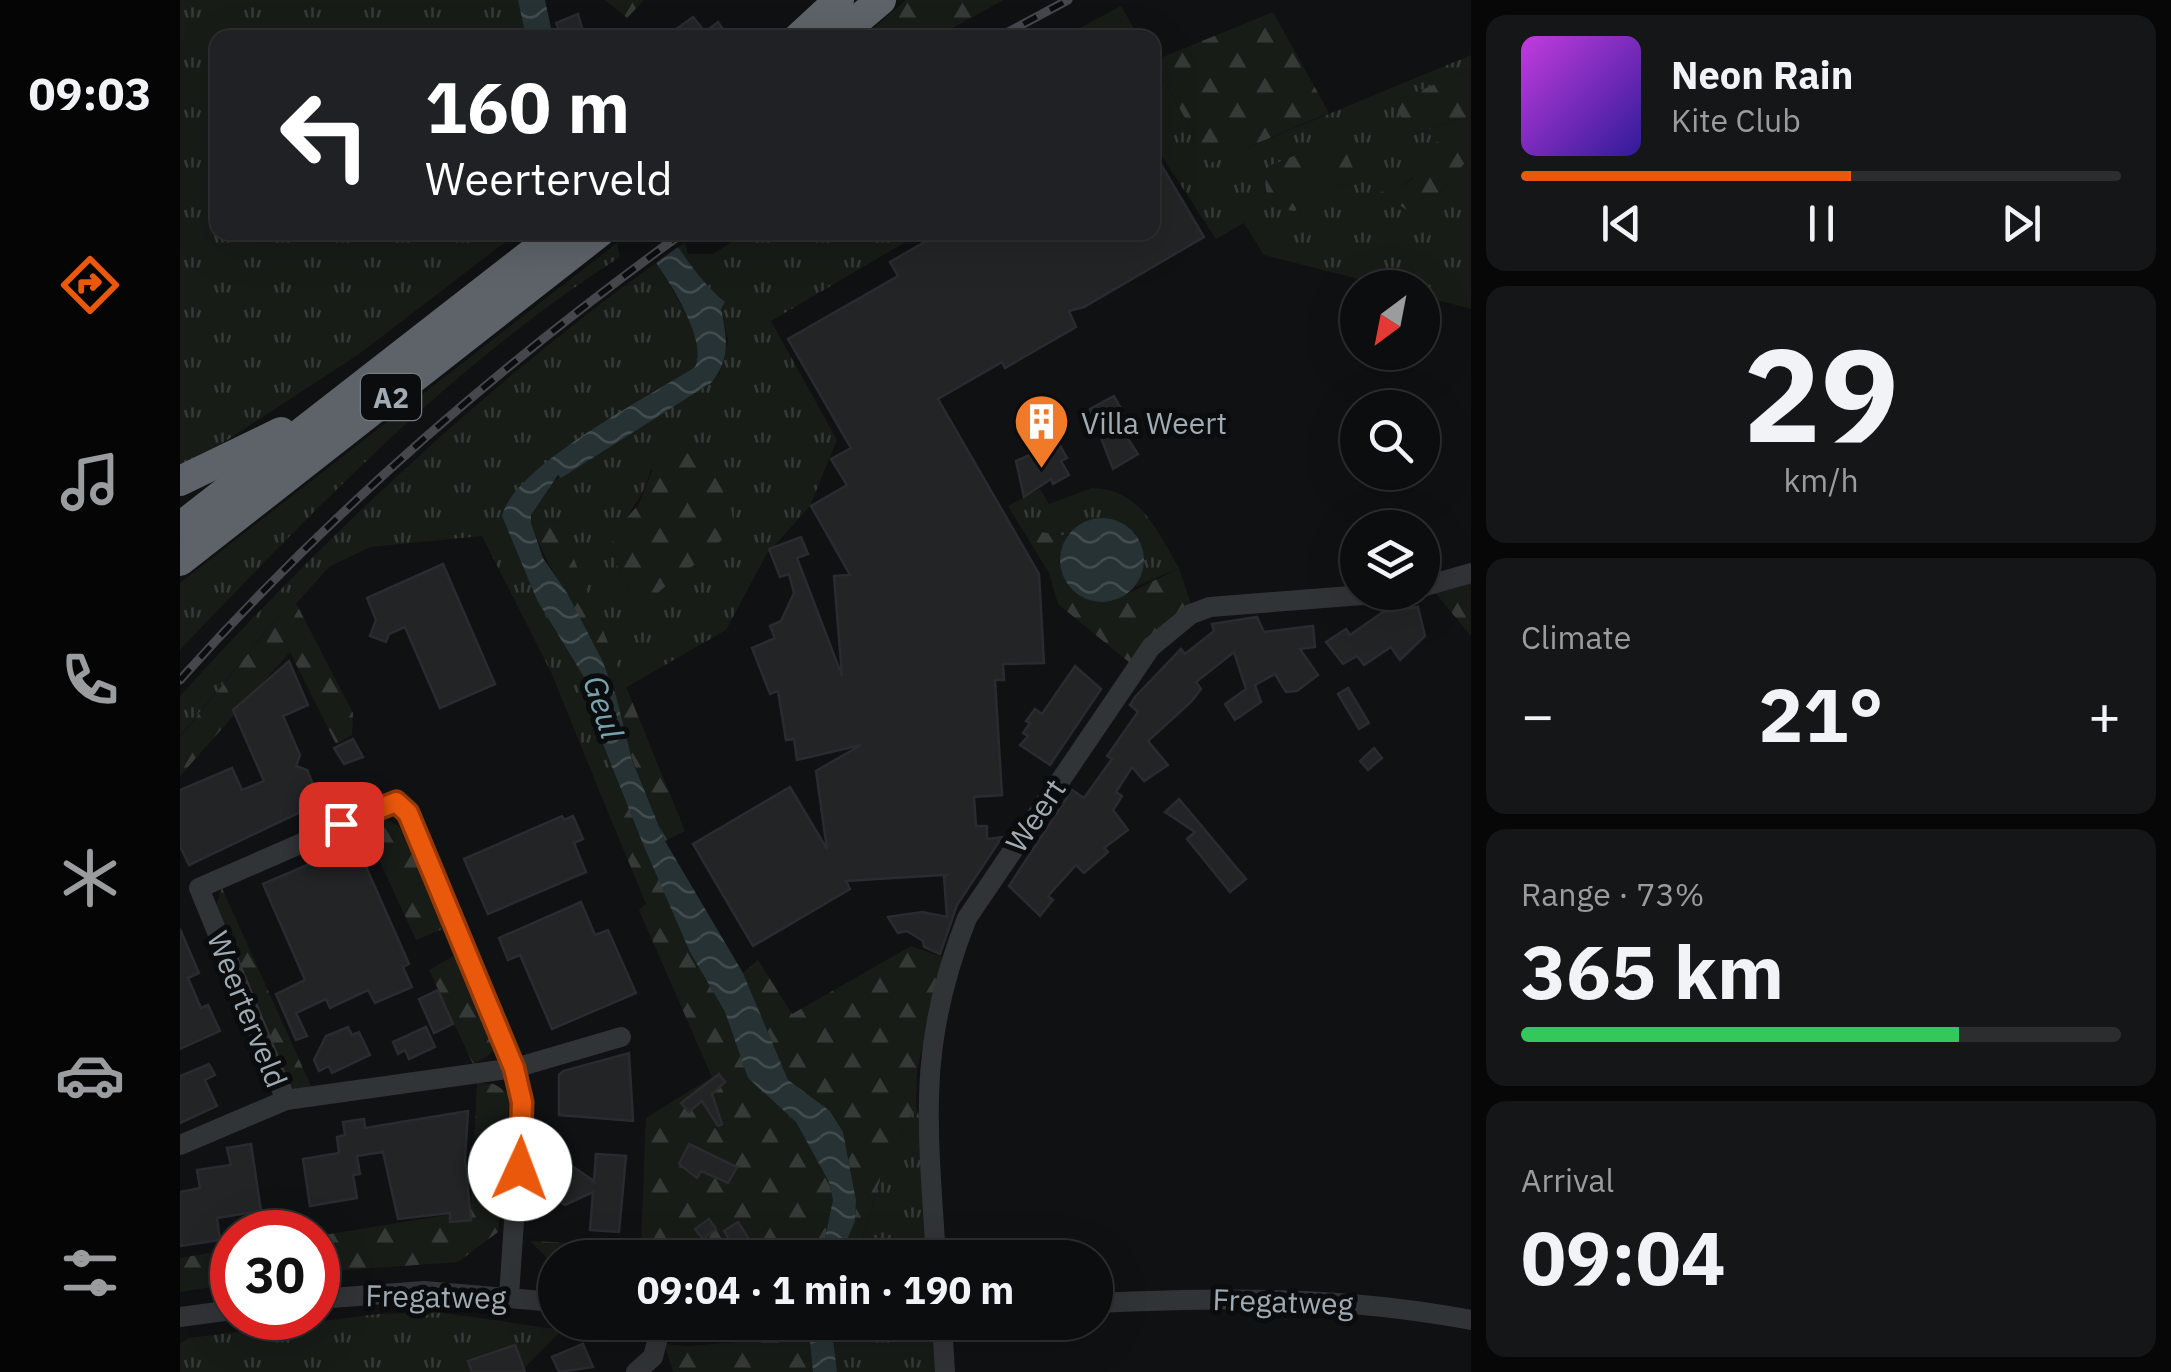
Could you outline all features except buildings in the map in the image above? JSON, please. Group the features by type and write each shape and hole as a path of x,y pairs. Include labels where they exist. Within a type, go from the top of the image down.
{"highway":[{"path":"807,30 839,0"},
{"path":"845,30 881,0"},
{"name":"A2","path":"180,527 549,240"},
{"name":"A2","path":"180,561 590,240"},
{"name":"A2","path":"180,481 330,410"}],"street":[{"path":"1440,582 1471,573"},
{"name":"Weert","path":"935,1240 926,1080 930,1043 951,958 967,918 1151,647 1191,614 1210,607 1340,597"},
{"name":"Weerterveld","path":"286,1100 199,888 396,802 408,813 514,1068 522,1102 509,1296"},
{"path":"514,1068 621,1038"},
{"name":"Weerterveld","path":"180,1144 286,1100 514,1068"},
{"name":"Fregatweg","path":"340,1297 424,1291 538,1300"},
{"name":"Fregatweg","path":"1113,1301 1213,1297 1292,1300 1471,1320"},
{"path":"180,1318 210,1313"},
{"path":"636,1372 653,1357 657,1340"},
{"path":"943,1340 945,1372"}],"green space":[{"path":"180,0 518,0 524,30 210,30 210,240 508,240 359,354 180,471"},
{"path":"605,0 644,0 627,18"},
{"path":"906,0 1004,0 949,30 871,30"},
{"path":"1121,6 1135,30 1076,30"},
{"path":"1273,12 1329,113 1210,163 1160,74 1160,58"},
{"path":"1471,55 1471,69 1395,101 1409,136 1471,116 1471,131 1414,168 1413,177 1399,189 1382,192 1420,219 1471,155 1471,309 1440,301 1440,270 1340,270 1340,274 1264,255 1244,223 1216,239 1160,154 1160,74 1210,163","holes":["1342,143 1351,184 1337,186 1319,172 1295,211 1272,202"]},
{"path":"1471,69 1471,116 1408,136 1395,101"},
{"path":"1471,131 1471,155 1420,219 1380,192 1399,189 1413,178 1412,150"},
{"path":"1332,141 1342,143 1356,175 1351,184 1337,186 1318,173 1308,197 1295,211 1278,206 1266,189 1271,165"},
{"path":"735,240 909,240 771,321 837,440 810,506 766,555 726,630 625,688 558,520 531,523 537,502 554,481 610,442 674,407 719,374 728,340 721,309 725,302 697,279 678,247 685,243 688,254 713,254","holes":["651,469 727,534 663,588 632,596 610,550"]},
{"path":"617,243 620,257 559,298 443,390 335,491 180,650 180,583"},
{"path":"657,262 691,323 699,357 694,368 553,457 502,516 537,600 590,687 603,744 622,789 603,800 551,672 482,536 370,547 329,567 294,606 287,606 180,736 180,696 291,579 467,413"},
{"path":"673,449 697,459 716,476 728,499 733,525 707,554 655,595 632,596 610,550 616,530 639,504 658,456"},
{"path":"1092,488 1123,496 1146,514 1179,568 1135,587 1139,580 1135,533 1127,526 1109,519 1092,520 1067,536 1022,529 1008,506 1040,489 1049,504"},
{"path":"558,520 685,831 665,841 635,766 606,672 531,523"},
{"path":"1022,529 1067,536 1064,542 1113,601 1179,568 1191,604 1130,663 1058,604 1049,573"},
{"path":"1471,582 1471,636 1440,599 1440,589"},
{"path":"297,605 353,713 352,735 336,744 290,652 180,776 180,737 287,606"},
{"path":"622,789 690,952 725,1012 748,1078 796,1122 829,1182 833,1200 825,1240 641,1240 646,1118 712,1077 639,910 646,904 603,800"},
{"path":"385,820 399,826 445,928 416,940 365,829"},
{"path":"222,888 311,1086 293,1090 287,1081 215,909"},
{"path":"911,946 942,957 917,1071 916,1106 884,1167 861,1240 847,1240 855,1221 856,1200 843,1132 830,1111 788,1080 743,973 758,960 792,1014"},
{"path":"457,954 498,1044 488,1056 473,1064 429,970"},
{"path":"477,1083 494,1084 510,1094 498,1232 458,1262 340,1270 340,1232 471,1211"},
{"path":"916,1106 922,1126 927,1240 862,1240 884,1167"},
{"path":"210,1253 210,1287 180,1292 180,1258"},
{"path":"437,1312 538,1327 538,1340 552,1340 520,1372 180,1372 180,1343 189,1338 340,1340 340,1319"},
{"path":"809,1340 813,1372 673,1372 664,1344"},
{"path":"833,1340 934,1340 937,1372 837,1372"}],"water":[{"path":"518,0 545,0 551,30 524,30"},
{"name":"Geul","path":"640,240 673,240 725,302 721,309 725,356 717,374 711,383 561,478 558,475 531,515 531,523 543,558 567,593 602,660 616,696 632,760 665,841 743,973 788,1080 830,1111 843,1132 856,1200 855,1221 847,1240 825,1240 833,1200 829,1182 796,1122 748,1078 725,1012 690,952 643,844 603,744 590,687 537,600 502,516 512,496 556,455 695,367 695,336 678,298"},
{"path":"1102,518 1118,521 1132,530 1141,544 1141,576 1132,590 1118,599 1102,602 1086,599 1072,590 1063,576 1060,560 1063,544 1072,530 1086,521"},
{"path":"810,1340 833,1340 837,1372 813,1372"}],"pier":[{"path":"644,240 679,240 682,244 653,265 638,244"}],"railway":[{"path":"1012,30 1068,0"},
{"path":"180,680 296,558 420,442 549,334 673,240"}],"place":[{"name":"Villa Weert","path":"1042,471"}],"route":[{"path":"341,824 396,802 408,813 514,1068 522,1102 520,1169"}]}
